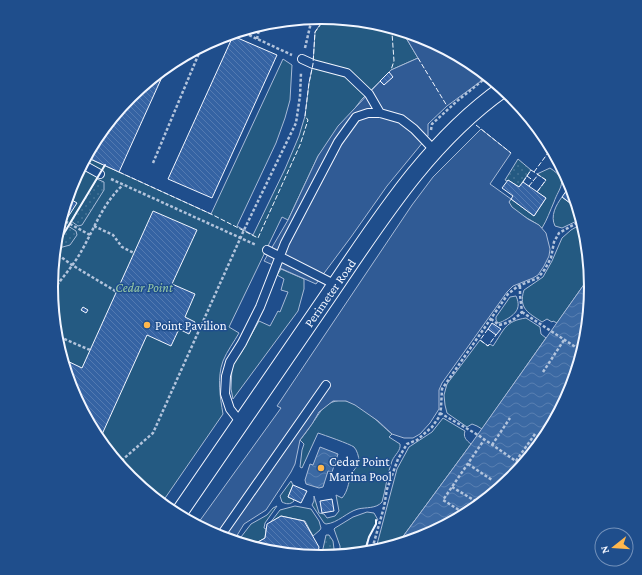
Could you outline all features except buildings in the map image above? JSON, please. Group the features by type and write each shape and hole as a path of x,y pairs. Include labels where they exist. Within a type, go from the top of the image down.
{"street":[{"name":"Perimeter Road","path":"181,511 400,192 466,118 499,93"}],"lane":[{"path":"302,59 313,64 347,73 369,94 380,113"},
{"path":"241,422 230,409 225,394 226,376 230,362 242,343 260,307 279,256 338,142 356,117 368,113 380,113 401,120 414,128 435,151"},
{"path":"87,167 100,174"},
{"path":"267,250 336,285"},
{"path":"223,532 326,385"}],"path":[{"path":"122,460 153,433 241,239 296,123 300,96 302,59 310,25"},
{"path":"257,39 259,32"},
{"path":"248,35 302,59"},
{"path":"153,163 199,54"},
{"path":"100,174 267,250"},
{"path":"58,284 81,251 112,194 123,184"},
{"path":"66,221 90,235"},
{"path":"373,546 384,507 387,489 398,459 407,444 418,440 432,427 439,417 442,389 508,294 520,285 538,278 551,258 554,242 559,233 577,223"},
{"path":"94,226 113,236 122,247 134,253"},
{"path":"60,256 117,292"},
{"path":"520,285 522,312"},
{"path":"491,319 499,325 505,324 516,318 522,312"},
{"path":"522,312 577,348"},
{"path":"63,338 90,350"},
{"path":"544,372 564,340"},
{"path":"440,413 478,435 516,461 535,434"},
{"path":"492,445 510,418"},
{"path":"461,511 443,500 484,440"},
{"path":"468,464 492,480"},
{"path":"452,487 475,501"}],"green space":[{"name":"Cedar Point","path":"321,24 355,26 389,33 406,38 418,58 391,70 362,99 318,156 288,220 282,217 229,327 239,333 226,354 221,367 220,387 223,414 164,499 147,486 112,448 93,419 71,372 66,356 60,322 58,305 58,270 66,219 71,203 91,159 211,214 283,59 292,65 290,100 276,143 237,226 253,235 285,169 299,136 305,116 313,64 315,32"},
{"path":"518,159 531,170 519,187 508,180 505,180"},
{"path":"550,168 559,176 561,181 560,188 542,228 514,210 509,202 511,199 534,216 546,198 537,192 546,180 537,174"},
{"path":"97,179 104,182 104,190 82,225 78,226 71,221"},
{"path":"562,197 571,204 576,221 562,228 555,226 553,215"},
{"path":"68,226 76,231 77,235 70,245 61,247 63,234"},
{"path":"577,226 584,270 584,285 557,323 547,319 542,322 526,310 522,302 524,290 543,277 562,238"},
{"path":"281,269 304,279 304,289 298,311 233,399 231,389 232,367 235,360 241,353 259,321 270,326 278,311 280,312 288,292 281,290 284,279 277,275"},
{"path":"516,296 518,307 516,312 507,319 498,323 496,317 510,297"},
{"path":"526,318 540,327 541,334 546,338 482,429 472,424 467,427 447,413 444,395 447,384 480,340 488,346 490,344 493,346 509,324 519,319"},
{"path":"342,400 363,409 392,434 389,437 400,444 400,446 399,451 390,466 382,502 374,507 354,510 335,522 326,524 312,505 314,496 319,513 324,514 327,518 335,516 339,511 336,495 342,498 346,493 351,475 357,467 359,459 358,454 354,447 318,433 302,468 300,467 304,444 300,440 326,405"},
{"path":"443,418 465,431 465,438 471,444 402,538 377,545 397,469 409,447 432,432"},
{"path":"291,481 293,485 288,497 294,501 290,504 286,504 282,502 280,496"},
{"path":"277,506 265,523 265,538 256,543 236,537 237,535 241,537 251,524 267,515"},
{"path":"295,506 311,509 319,521 321,528 313,536 305,521 281,516 270,523 280,510"},
{"path":"367,512 374,513 378,520 376,521 365,547 340,550 334,529 353,517"},
{"path":"326,535 329,535 333,541 334,550 323,551"}],"shaded area":[{"path":"406,38 453,59 483,80 447,106 428,124 428,136 387,186 316,284 264,261 288,220 318,156 338,126 391,70 418,58"},
{"path":"481,129 511,153 490,184 511,199 509,202 512,207 539,225 546,233 550,249 549,256 538,275 513,286 507,292 442,383 439,390 439,409 430,423 420,434 413,438 404,438 392,434 378,421 355,405 346,401 333,401 319,412 300,440 295,464 266,510 244,524 236,537 199,521 281,408 277,406 412,205 433,177"}],"water":[{"path":"584,284 582,322 576,356 571,372 549,419 530,448 495,486 467,507 438,524 402,538 471,444"},
{"name":"Cedar Point Marina Pool","path":"320,447 338,454 332,472 328,471 323,487 319,488 306,484 305,480 310,464 313,465"}],"fence":[{"path":"119,172 211,214 258,238 300,145 308,120 305,116 313,64 315,32 321,24"},
{"path":"391,70 394,61 392,34"},
{"path":"418,58 447,106"},
{"path":"476,125 511,153"},
{"path":"534,172 548,154"},
{"path":"523,182 531,170 546,180 537,192"},
{"path":"529,186 538,175"},
{"path":"527,176 534,181"},
{"path":"488,329 480,340 488,346 496,335"}],"wall":[{"path":"63,235 105,165"},
{"path":"366,547 369,537 376,524 376,520"}],"place":[{"name":"Point Pavilion","path":"147,325"},
{"name":"Cedar Point Marina Pool","path":"321,468"}]}
